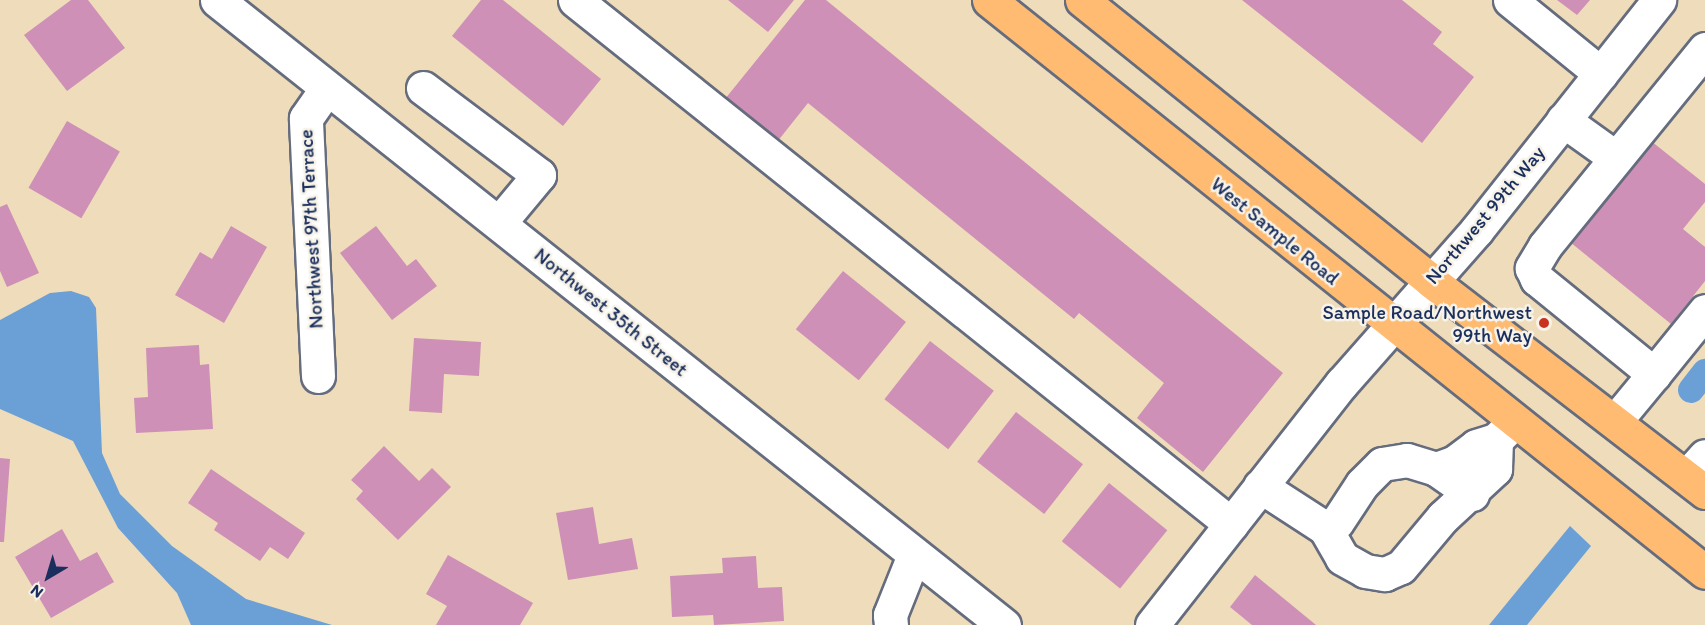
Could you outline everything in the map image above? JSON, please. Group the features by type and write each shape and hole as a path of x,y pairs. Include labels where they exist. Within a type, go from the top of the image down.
{"main road":[{"name":"West Sample Road","path":"988,0 1391,325 1505,431 1705,573"},
{"path":"1082,0 1431,281 1616,420 1699,475"}],"street":[{"name":"Northwest 35th Street","path":"217,0 326,89 1004,625"},
{"path":"575,0 1231,524"},
{"path":"1510,0 1601,74"},
{"name":"Northwest 99th Way","path":"1163,621 1260,486 1601,74 1659,0"},
{"path":"1654,374 1538,279 1532,268 1545,246 1705,49"},
{"path":"423,88 539,175 499,224"},
{"name":"Northwest 97th Terrace","path":"318,376 306,118 326,89"},
{"path":"1563,120 1616,158"},
{"path":"1616,420 1705,311"},
{"path":"1325,528 1337,522 1362,484 1382,464 1455,462 1476,446 1505,431"},
{"path":"1260,486 1325,528 1342,558 1365,571 1385,574 1401,567 1443,517 1472,494 1495,469 1505,431"},
{"path":"1421,464 1472,494"},
{"path":"891,625 890,615 914,555"}],"water":[{"path":"71,291 89,297 96,308 102,453 120,494 172,546 246,599 332,625 191,625 177,593 118,528 73,441 0,409 0,320 50,293"},
{"path":"1570,526 1591,546 1527,625 1489,625"}],"building":[{"path":"71,0 88,0 125,48 67,91 24,35"},
{"path":"481,0 503,0 601,79 563,126 452,36"},
{"path":"728,0 794,0 768,32"},
{"path":"805,0 826,0 1283,373 1203,472 1137,418 1164,383 1079,313 1074,319 808,103 777,142 725,99"},
{"path":"1242,0 1402,0 1442,32 1433,44 1474,77 1422,143"},
{"path":"1557,0 1590,0 1577,15"},
{"path":"67,121 120,152 81,218 29,188"},
{"path":"1651,141 1705,184 1705,202 1683,229 1705,247 1705,281 1671,324 1570,242"},
{"path":"7,204 39,273 7,287 0,271 0,207"},
{"path":"231,226 267,247 224,323 175,295 200,252 212,259"},
{"path":"376,226 407,266 416,259 437,286 392,320 340,253"},
{"path":"843,271 906,322 859,380 796,329"},
{"path":"414,338 481,342 479,376 444,374 442,413 409,411"},
{"path":"930,341 994,391 948,449 884,399"},
{"path":"199,345 200,365 209,364 213,429 136,433 134,398 148,397 146,348"},
{"path":"1016,412 1083,464 1044,514 977,462"},
{"path":"384,446 419,481 432,468 451,487 398,540 356,499 363,491 351,480"},
{"path":"0,458 10,459 4,542 0,542"},
{"path":"211,469 305,533 288,559 270,547 260,561 214,530 218,523 188,503"},
{"path":"1109,483 1167,530 1120,588 1062,541"},
{"path":"593,507 599,544 632,538 638,569 568,580 556,513"},
{"path":"62,529 80,561 97,552 114,582 51,618 15,557"},
{"path":"448,555 533,603 520,625 436,625 447,606 426,594"},
{"path":"756,556 758,588 782,587 784,621 714,625 713,615 672,617 670,576 723,573 722,558"},
{"path":"1255,575 1316,625 1252,625 1230,607"}],"waterway":[{"path":"1691,390 1705,372"}],"place":[{"name":"Sample Road/Northwest 99th Way","path":"1544,323"}]}
